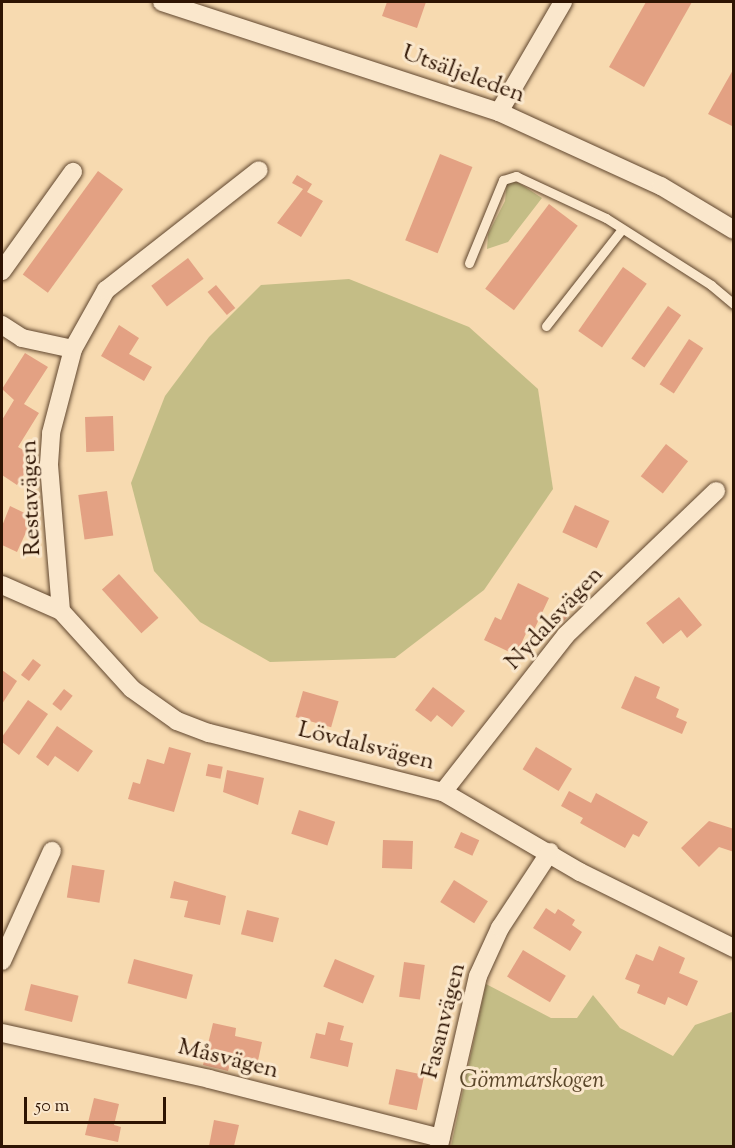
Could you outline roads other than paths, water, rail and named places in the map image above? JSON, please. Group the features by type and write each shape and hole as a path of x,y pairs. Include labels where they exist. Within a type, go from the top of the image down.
{"street":[{"name":"Utsäljeleden","path":"162,2 499,112 651,181 734,230"},
{"path":"499,112 563,2"},
{"name":"Restavägen","path":"61,611 49,464 51,433 73,349 106,291 259,170"},
{"path":"2,271 73,172"},
{"path":"2,325 22,338 73,349"},
{"name":"Nydalsvägen","path":"443,792 566,635 716,491"},
{"name":"Lövdalsvägen","path":"2,585 61,611 132,690 177,721 209,733 443,792 629,898 734,948"},
{"path":"2,961 52,850"},
{"name":"Fasanvägen","path":"440,1142 478,976 500,928 550,852"},
{"name":"Måsvägen","path":"2,1033 209,1078 440,1142"}],"lane":[{"path":"469,263 503,180 516,176 606,218 711,285 734,304"},
{"path":"546,326 622,230"}],"park label":[{"name":"Gömmarskogen","path":"532,1082"}]}
